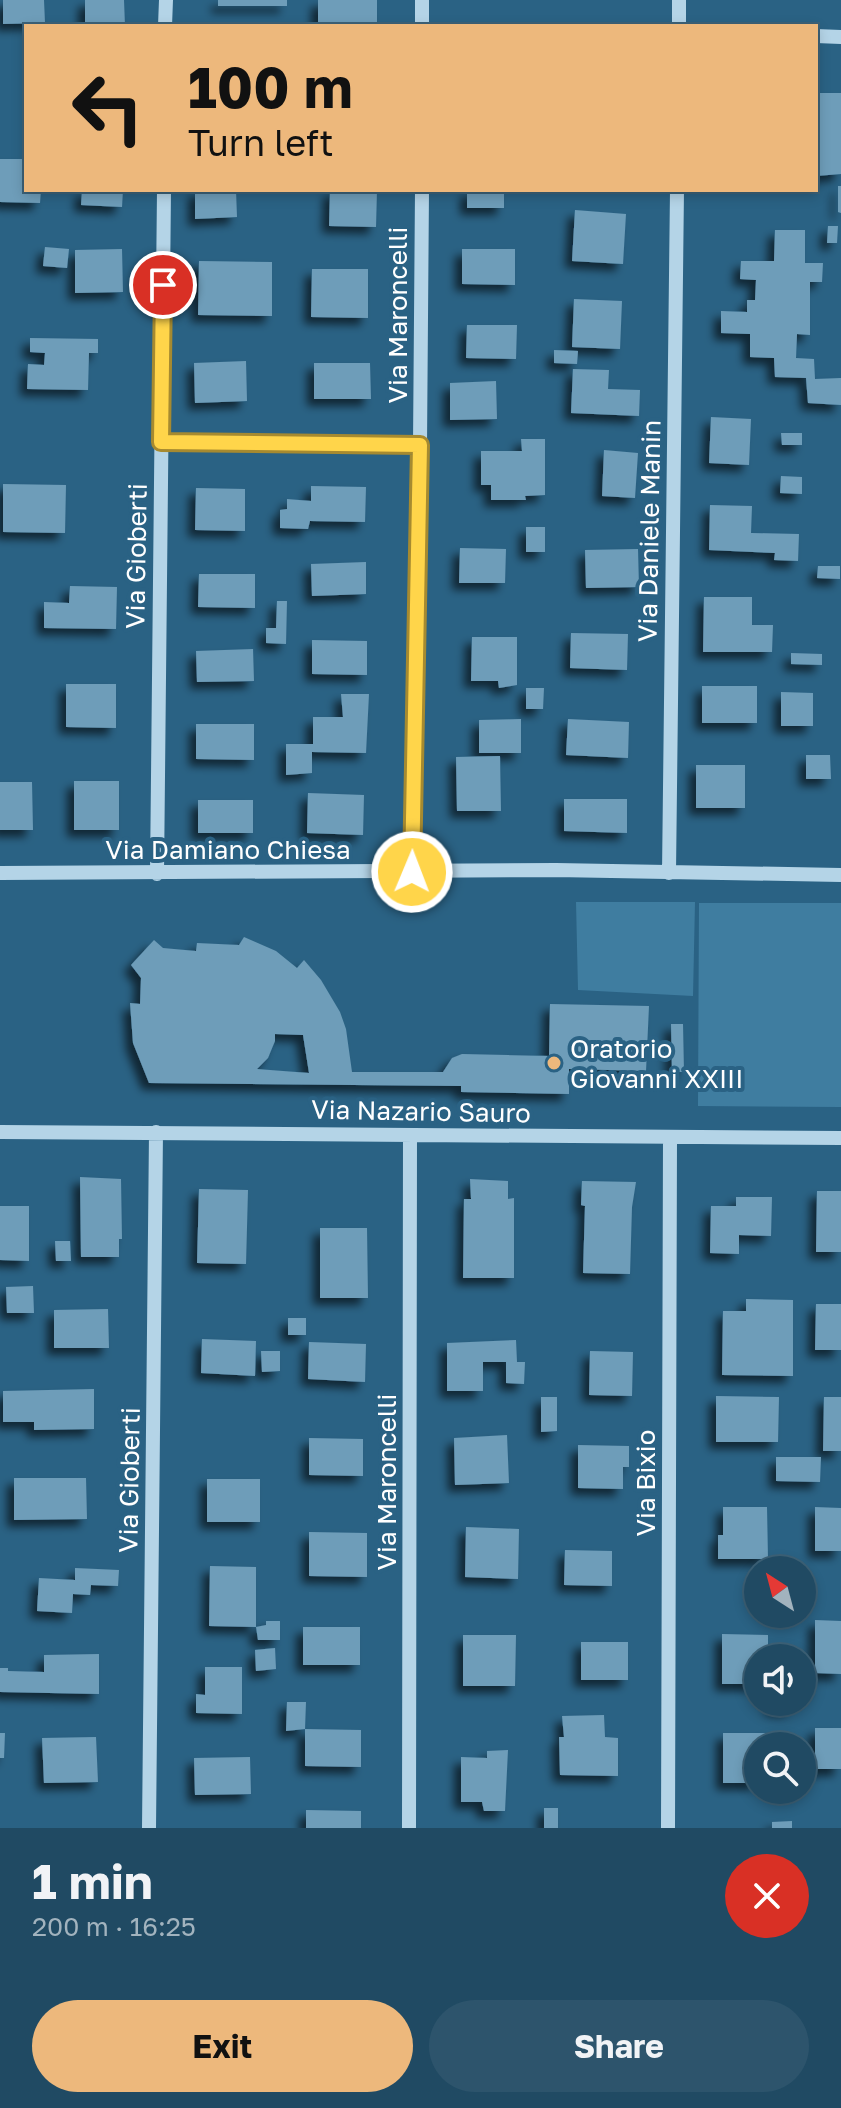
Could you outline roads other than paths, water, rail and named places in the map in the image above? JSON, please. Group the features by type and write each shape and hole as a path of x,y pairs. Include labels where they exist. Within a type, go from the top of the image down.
{"street":[{"path":"165,24 166,0"},
{"path":"422,0 422,24"},
{"path":"679,0 679,24"},
{"path":"818,36 841,37"},
{"name":"Via Gioberti","path":"157,874 164,192"},
{"name":"Via Maroncelli","path":"412,872 422,192"},
{"name":"Via Daniele Manin","path":"669,873 677,192"},
{"path":"161,442 420,445"},
{"name":"Via Damiano Chiesa","path":"0,873 556,870 841,875"},
{"name":"Via Nazario Sauro","path":"0,1132 841,1138"},
{"name":"Via Gioberti","path":"149,1828 156,1132"},
{"name":"Via Maroncelli","path":"409,1828 410,1135"},
{"name":"Via Bixio","path":"668,1828 670,1138"}],"place":[{"name":"Oratorio Giovanni XXIII","path":"554,1063"}]}
